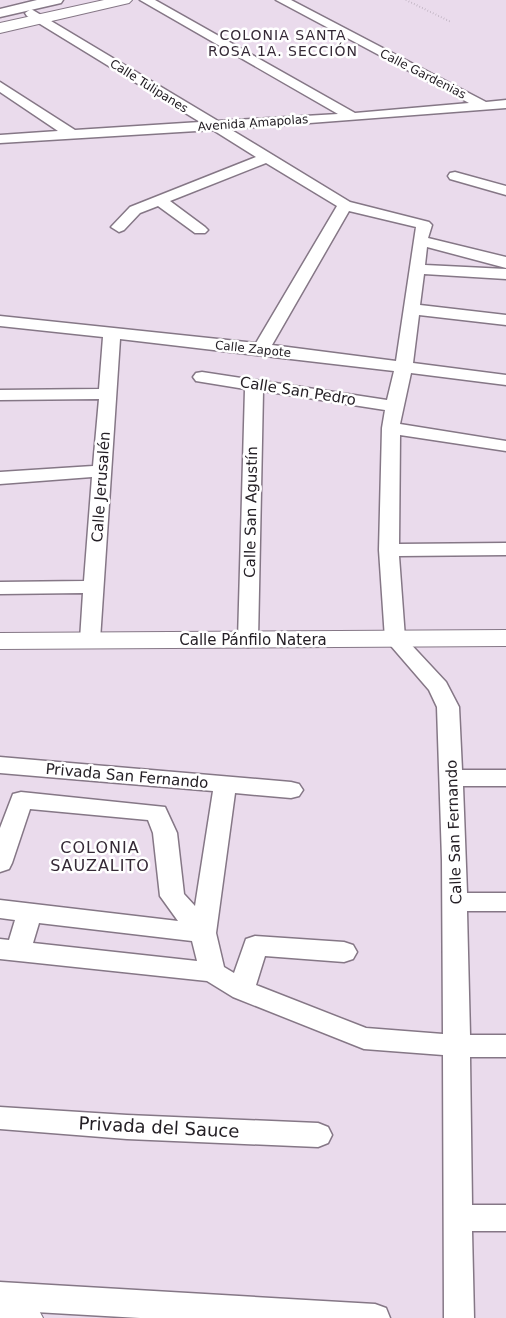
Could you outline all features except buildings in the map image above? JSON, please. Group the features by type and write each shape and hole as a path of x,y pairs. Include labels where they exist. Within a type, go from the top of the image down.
{"main road":[{"path":"0,28 90,0"},
{"path":"0,20 36,16 124,0"},
{"name":"Calle Pánfilo Natera","path":"0,641 506,638"},
{"path":"0,1301 23,1318"}],"street":[{"path":"0,12 56,0"},
{"path":"146,0 352,117"},
{"name":"Calle Gardenias","path":"282,0 484,106"},
{"name":"Calle Tulipanes","path":"36,16 344,205 424,225 420,241"},
{"path":"0,86 74,136"},
{"name":"Avenida Amapolas","path":"0,139 74,136 352,117 506,104"},
{"path":"119,227 135,210 158,199 265,158"},
{"path":"455,176 506,191"},
{"path":"158,199 200,230"},
{"path":"261,349 344,205"},
{"path":"395,639 389,550 393,417 404,367 420,241 506,263"},
{"path":"416,269 506,274"},
{"path":"411,310 506,320"},
{"name":"Calle Zapote","path":"0,321 261,349 506,380"},
{"name":"Calle Jerusalén","path":"90,640 112,334"},
{"name":"Calle San Pedro","path":"202,377 254,385 393,417 506,446"},
{"name":"Calle San Agustín","path":"248,640 254,385"},
{"path":"0,394 107,394"},
{"path":"0,478 102,471"},
{"path":"389,550 506,550"},
{"path":"0,588 94,587"},
{"name":"Calle San Fernando","path":"395,639 438,687 448,707 456,902 459,1318"},
{"name":"Privada San Fernando","path":"0,766 30,767 225,785 203,933 212,972"},
{"path":"0,863 30,767"},
{"path":"452,778 506,778"},
{"path":"225,785 291,790"},
{"path":"20,800 157,813 166,832 172,896 203,933"},
{"path":"456,902 506,902"},
{"path":"0,909 203,933"},
{"path":"30,913 9,950 212,972 242,990 364,1038 456,1046 506,1046"},
{"path":"242,990 255,946 344,952"},
{"name":"Privada del Sauce","path":"0,1118 127,1127 318,1135"},
{"path":"457,1218 506,1218"},
{"path":"0,1296 375,1318"}],"path":[{"path":"406,0 452,22"}],"district":[{"name":"COLONIA SANTA ROSA 1A. SECCIÓN","path":"283,43"},
{"name":"COLONIA SAUZALITO","path":"100,856"}]}
